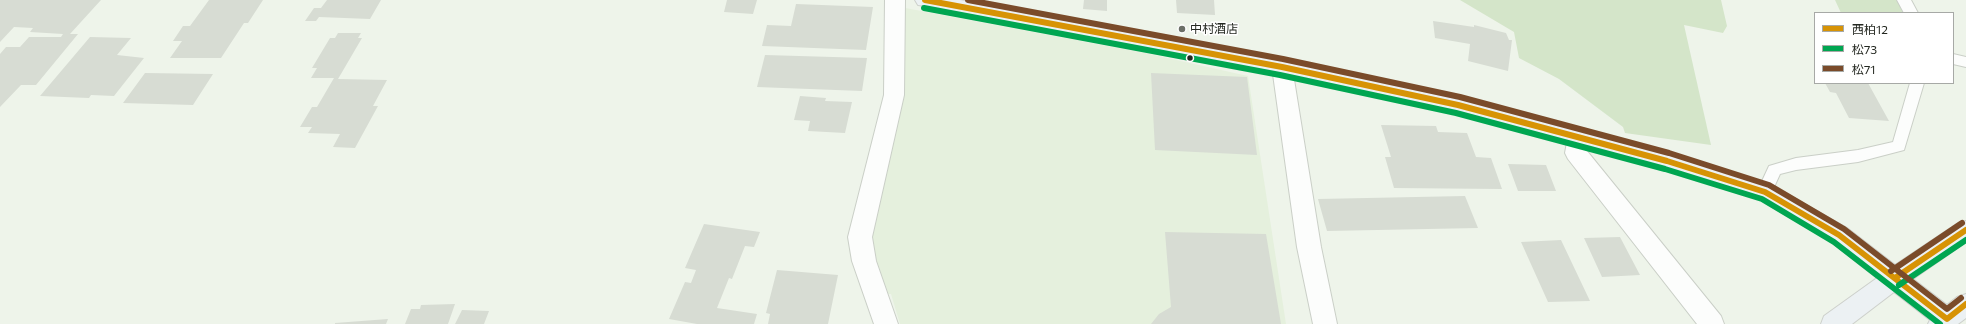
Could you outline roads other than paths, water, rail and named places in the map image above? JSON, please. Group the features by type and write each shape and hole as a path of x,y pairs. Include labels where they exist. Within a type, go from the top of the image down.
{"main road":[{"path":"925,0 1282,67 1458,105 1667,160 1765,192 1840,235 1895,278 1944,322 1966,304"},
{"path":"1833,324 1895,278 1966,230"}],"street":[{"path":"886,324 864,261 860,237 894,95 895,0"},
{"path":"1282,67 1309,247 1325,324"},
{"path":"1580,137 1576,153 1712,324"}],"lane":[{"path":"1904,0 1910,12"},
{"path":"1954,59 1966,62"},
{"path":"1765,192 1774,170 1796,164 1858,156 1899,146 1917,84"}],"place":[{"name":"中村酒店","path":"1182,29"}]}
